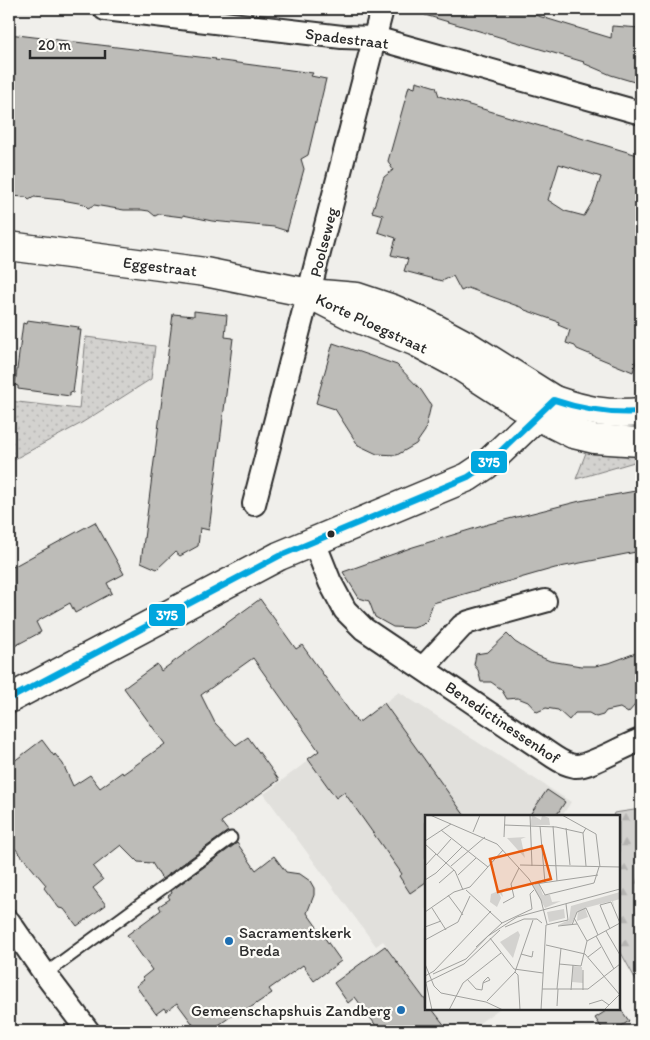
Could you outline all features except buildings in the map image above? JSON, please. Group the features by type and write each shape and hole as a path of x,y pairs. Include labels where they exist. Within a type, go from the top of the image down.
{"street":[{"name":"Spadestraat","path":"105,9 342,37 375,38 641,113"},
{"name":"Poolseweg","path":"254,504 382,9"},
{"name":"Eggestraat","path":"9,246 205,272 309,293"},
{"name":"Korte Ploegstraat","path":"309,293 352,316 416,342 546,408"},
{"path":"9,699 279,556 468,477 486,465 546,408 605,413 641,412"},
{"path":"546,408 573,434 620,442 641,442"},
{"name":"Benedictinessenhof","path":"314,542 330,582 345,610 364,629 563,762 574,766 584,766 641,740"},
{"path":"423,668 462,626 469,622 545,601"},
{"path":"9,922 88,1031"}],"lane":[{"path":"45,974 231,838"}],"shaded area":[{"path":"399,692 571,802 563,815 425,815 425,999 383,941 376,946 264,794"},
{"path":"434,1010 498,1010 468,1031 449,1031"}],"green space":[{"path":"86,337 155,346 151,379 80,424 9,462 9,401 79,409"},
{"path":"587,450 641,451 641,460 576,479"},
{"path":"641,809 641,989 620,951 620,815 613,815 614,813"}],"transit line":[{"name":"375","path":"9,699 279,556 468,477 486,465 554,400 597,410 641,412"}],"place":[{"name":"Sacramentskerk Breda","path":"229,941"},
{"name":"Gemeenschapshuis Zandberg","path":"401,1010"}]}
